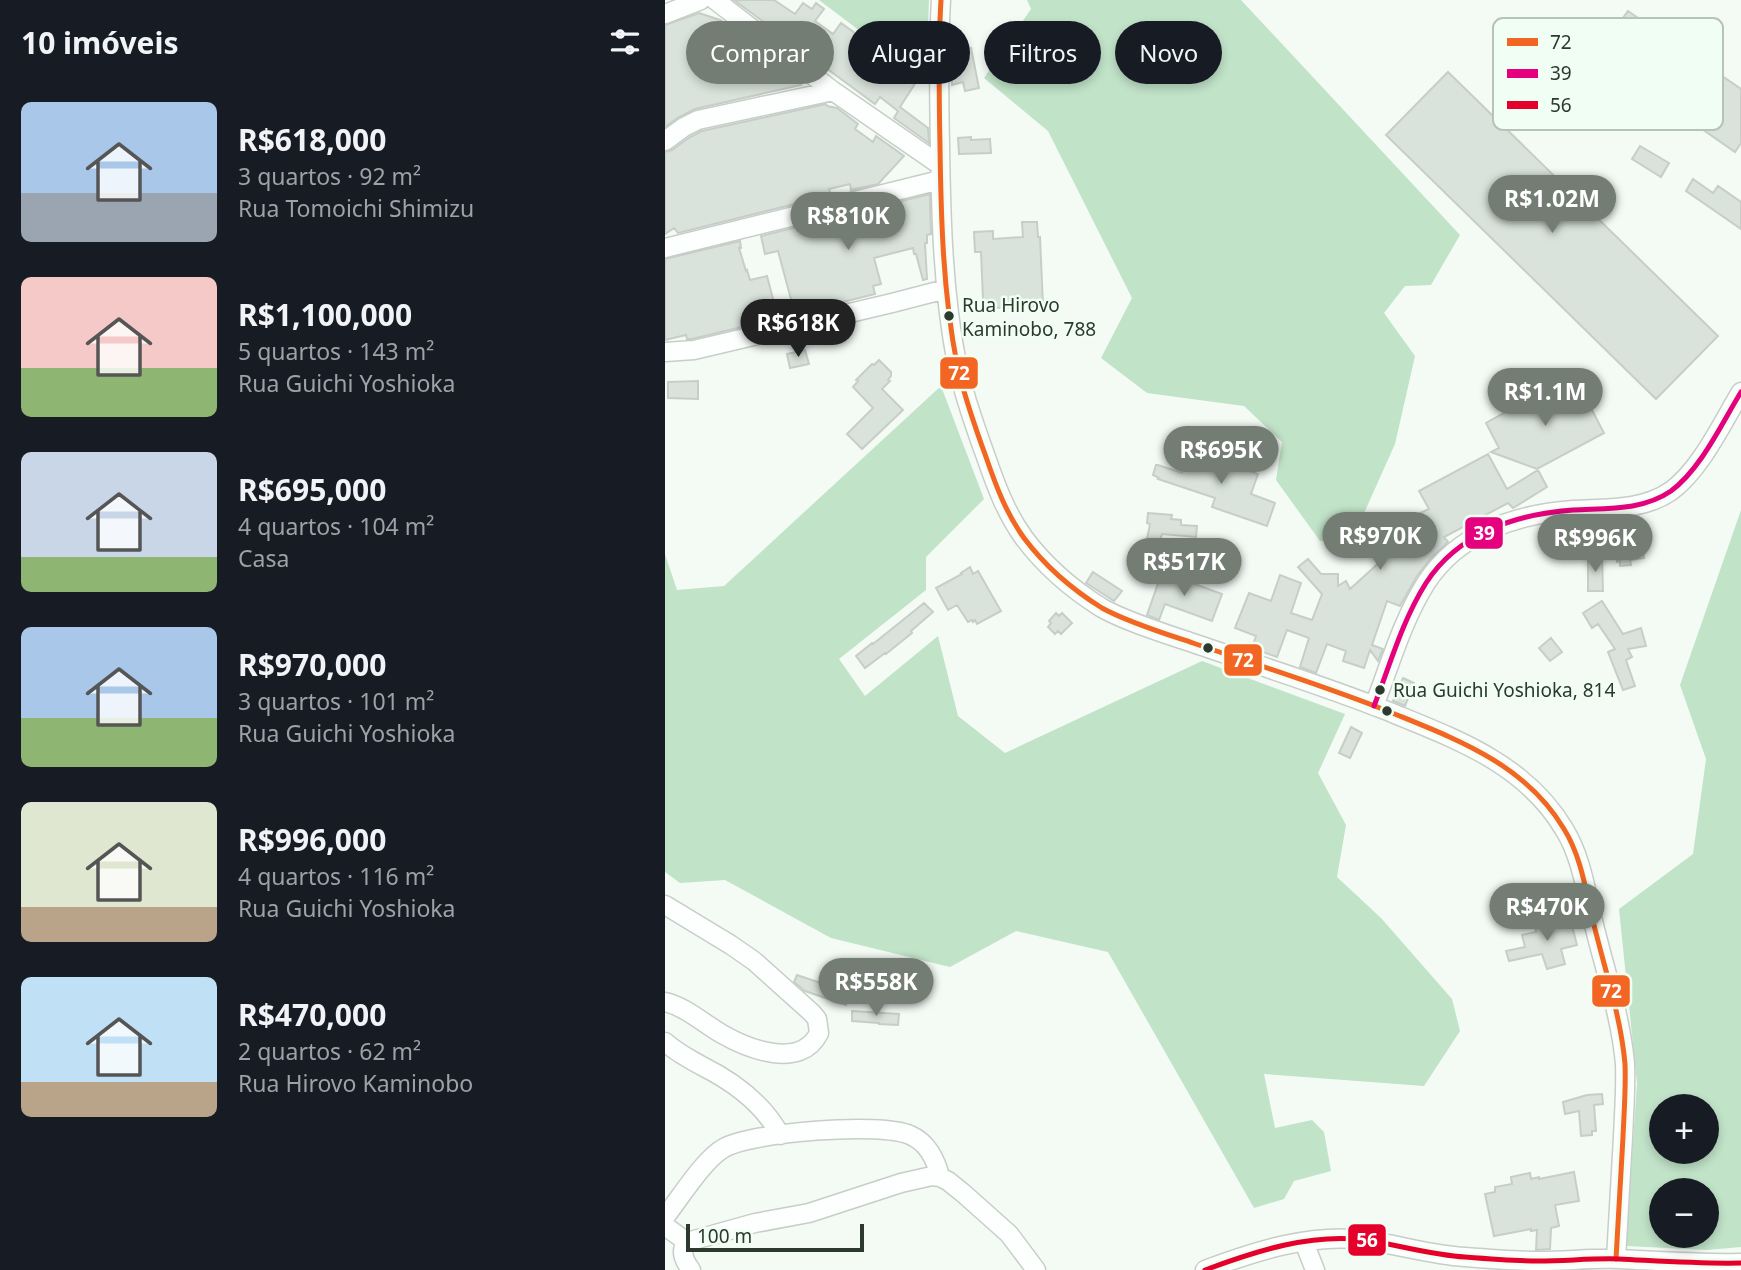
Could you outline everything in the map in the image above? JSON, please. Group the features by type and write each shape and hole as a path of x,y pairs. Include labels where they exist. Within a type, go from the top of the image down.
{"street":[{"path":"665,14 701,0"},
{"path":"715,0 940,173"},
{"path":"941,0 938,46 940,173 946,289 958,369 973,421 1000,496 1009,513 1024,538 1054,571 1078,592 1108,611 1165,634 1374,706 1457,740 1504,766 1556,816 1572,845 1582,875 1617,1018 1625,1064 1616,1259"},
{"path":"665,141 698,120 833,91"},
{"path":"665,248 940,173"},
{"path":"665,352 694,350 946,289"},
{"path":"1374,706 1410,612 1428,581 1454,552 1485,531 1521,517 1546,512 1637,506 1653,502 1672,491 1690,474 1741,391"},
{"path":"665,905 731,945 775,978 817,1019 819,1033 813,1043 802,1051 792,1054 771,1052 736,1041 672,1003 665,1002"},
{"path":"665,1042 675,1052 750,1097 767,1115 780,1135"},
{"path":"665,1217 717,1152 739,1142 780,1135 851,1129 898,1132 918,1139 938,1167 940,1177"},
{"path":"685,1244 755,1223 809,1213 918,1178 932,1176 940,1177 954,1185 1009,1234 1036,1270"},
{"path":"665,1226 685,1244"},
{"path":"1205,1270 1304,1242 1331,1238 1363,1240 1461,1264 1616,1259 1660,1266 1741,1263"},
{"path":"1304,1242 1315,1270"},
{"path":"685,1244 684,1259 691,1270"}],"green space":[{"path":"819,0 929,0 928,21 848,22"},
{"path":"1027,0 1241,0 1460,235 1431,285 1405,286 1384,313 1415,356 1395,444 1352,540 1320,541 1276,480 1282,442 1244,406 1147,393 1101,358 1132,298 1048,131 991,84 1101,84 1101,21 1023,21 1031,9"},
{"path":"941,386 984,499 926,557 926,590 839,659 865,696 938,636 958,716 1005,753 1202,661 1345,714 1318,773 1346,825 1337,877 1381,918 1452,999 1460,1031 1424,1086 1264,1074 1275,1128 1312,1120 1324,1132 1331,1171 1294,1181 1284,1199 1254,1208 1108,952 1016,931 950,967 831,938 725,880 680,883 665,872 665,554 677,590 724,586"},
{"path":"1741,510 1741,1247 1707,1250 1666,1248 1719,1248 1719,1178 1649,1178 1649,1247 1626,1246 1637,1083 1619,909 1693,854 1706,759 1680,685"}],"building":[{"path":"734,0 774,0 795,14 803,3 812,9 816,3 824,9 815,21 762,21"},
{"path":"1628,11 1638,18 1623,18"},
{"path":"699,13 721,21 686,21 686,84 801,85 695,109 665,127 665,25"},
{"path":"841,23 848,28 848,84 915,84 900,107 928,128 929,143 894,118 898,111 880,97 875,104 834,74 834,33"},
{"path":"970,48 979,88 965,91 963,84 970,84"},
{"path":"1448,72 1493,116 1493,130 1507,130 1718,336 1656,399 1386,135"},
{"path":"1723,77 1741,89 1741,143 1735,152 1703,130 1723,130"},
{"path":"826,104 837,108 858,124 855,129 873,142 876,136 904,156 878,184 851,190 850,184 829,189 831,195 678,233 674,228 665,234 665,152 702,131"},
{"path":"971,137 971,140 990,139 991,153 959,154 958,138"},
{"path":"1640,146 1669,163 1661,177 1632,159"},
{"path":"1693,179 1713,193 1718,186 1741,202 1741,229 1686,191"},
{"path":"930,194 931,234 927,235 925,243 927,279 923,280 913,248 874,258 881,284 873,286 875,294 795,314 778,251 765,254 761,236"},
{"path":"1022,222 1037,222 1043,306 993,308 983,299 981,252 975,252 974,232 993,231 993,239 1023,237"},
{"path":"740,241 739,248 750,280 767,276 778,318 692,339 687,339 686,335 665,340 665,259"},
{"path":"805,350 809,364 790,368 787,354"},
{"path":"879,360 891,372 890,381 882,389 903,410 862,449 847,434 873,408 853,387 858,381 856,380"},
{"path":"698,381 698,399 668,398 668,382"},
{"path":"1579,385 1604,433 1537,469 1491,452 1499,448 1486,423 1522,403 1518,395 1529,389 1538,407"},
{"path":"1187,452 1258,474 1251,494 1275,503 1267,526 1212,507 1215,498 1153,475 1156,465 1182,473"},
{"path":"1488,454 1507,489 1538,470 1547,487 1513,508 1508,503 1444,537 1448,542 1417,576 1400,606 1387,601 1372,645 1383,649 1378,661 1370,650 1364,668 1343,661 1346,651 1327,644 1316,673 1300,667 1309,638 1287,630 1277,657 1252,648 1256,636 1235,628 1249,593 1271,601 1280,575 1301,583 1291,613 1312,620 1322,594 1298,567 1308,559 1321,574 1338,574 1338,586 1346,581 1350,589 1382,560 1389,547 1403,542 1424,525 1420,513 1429,509 1419,491"},
{"path":"1148,513 1172,515 1171,519 1181,520 1181,525 1197,526 1196,537 1162,534 1156,552 1145,549 1150,524 1147,523"},
{"path":"1642,544 1644,558 1630,560 1631,565 1620,566 1620,561 1617,562 1616,547"},
{"path":"1588,556 1602,556 1603,591 1588,591"},
{"path":"970,567 973,574 978,571 1001,611 977,624 975,620 968,622 957,605 948,610 936,588"},
{"path":"1093,572 1122,591 1114,601 1086,583"},
{"path":"1162,572 1222,594 1212,621 1165,604 1159,620 1147,615"},
{"path":"1602,601 1623,634 1641,628 1646,646 1628,649 1632,657 1626,660 1635,686 1623,690 1608,652 1615,649 1598,624 1592,628 1583,613"},
{"path":"924,603 933,612 911,631 912,633 865,668 856,656"},
{"path":"1056,613 1059,616 1062,613 1072,623 1061,634 1058,631 1055,634 1048,627 1051,623 1049,621"},
{"path":"1551,638 1562,652 1550,661 1539,648"},
{"path":"1403,678 1414,683 1405,706 1393,701"},
{"path":"1351,727 1362,733 1350,758 1339,753"},
{"path":"1570,918 1577,945 1561,949 1565,964 1547,969 1542,954 1509,961 1506,951 1525,947 1522,935 1536,932 1535,927"},
{"path":"797,975 850,993 846,1005 805,991 794,982"},
{"path":"852,1011 899,1014 898,1025 852,1021"},
{"path":"1602,1094 1603,1104 1594,1105 1596,1131 1592,1131 1592,1135 1581,1136 1579,1111 1565,1114 1563,1102"},
{"path":"1574,1172 1579,1201 1555,1205 1559,1226 1551,1228 1550,1249 1536,1250 1537,1230 1494,1236 1485,1194 1495,1192 1495,1187 1512,1184 1511,1177 1530,1173 1531,1179 1539,1179"}],"transit line":[{"name":"72","path":"941,0 941,201 949,310 957,364 966,400 1002,499 1012,519 1024,538 1050,568 1102,608 1147,627 1337,692 1461,742 1508,769 1548,806 1570,839 1579,862 1623,1046 1625,1091 1616,1259"},
{"name":"39","path":"1374,706 1403,628 1418,598 1439,566 1455,551 1491,529 1531,516 1636,505 1671,491 1692,471 1741,392"},
{"name":"56","path":"1205,1270 1284,1245 1345,1238 1453,1256 1502,1260 1609,1259 1741,1263"}],"place":[{"name":"Rua Hirovo Kaminobo, 788","path":"949,316"},
{"name":"Rua Guichi Yoshioka, 814","path":"1380,690"}]}
